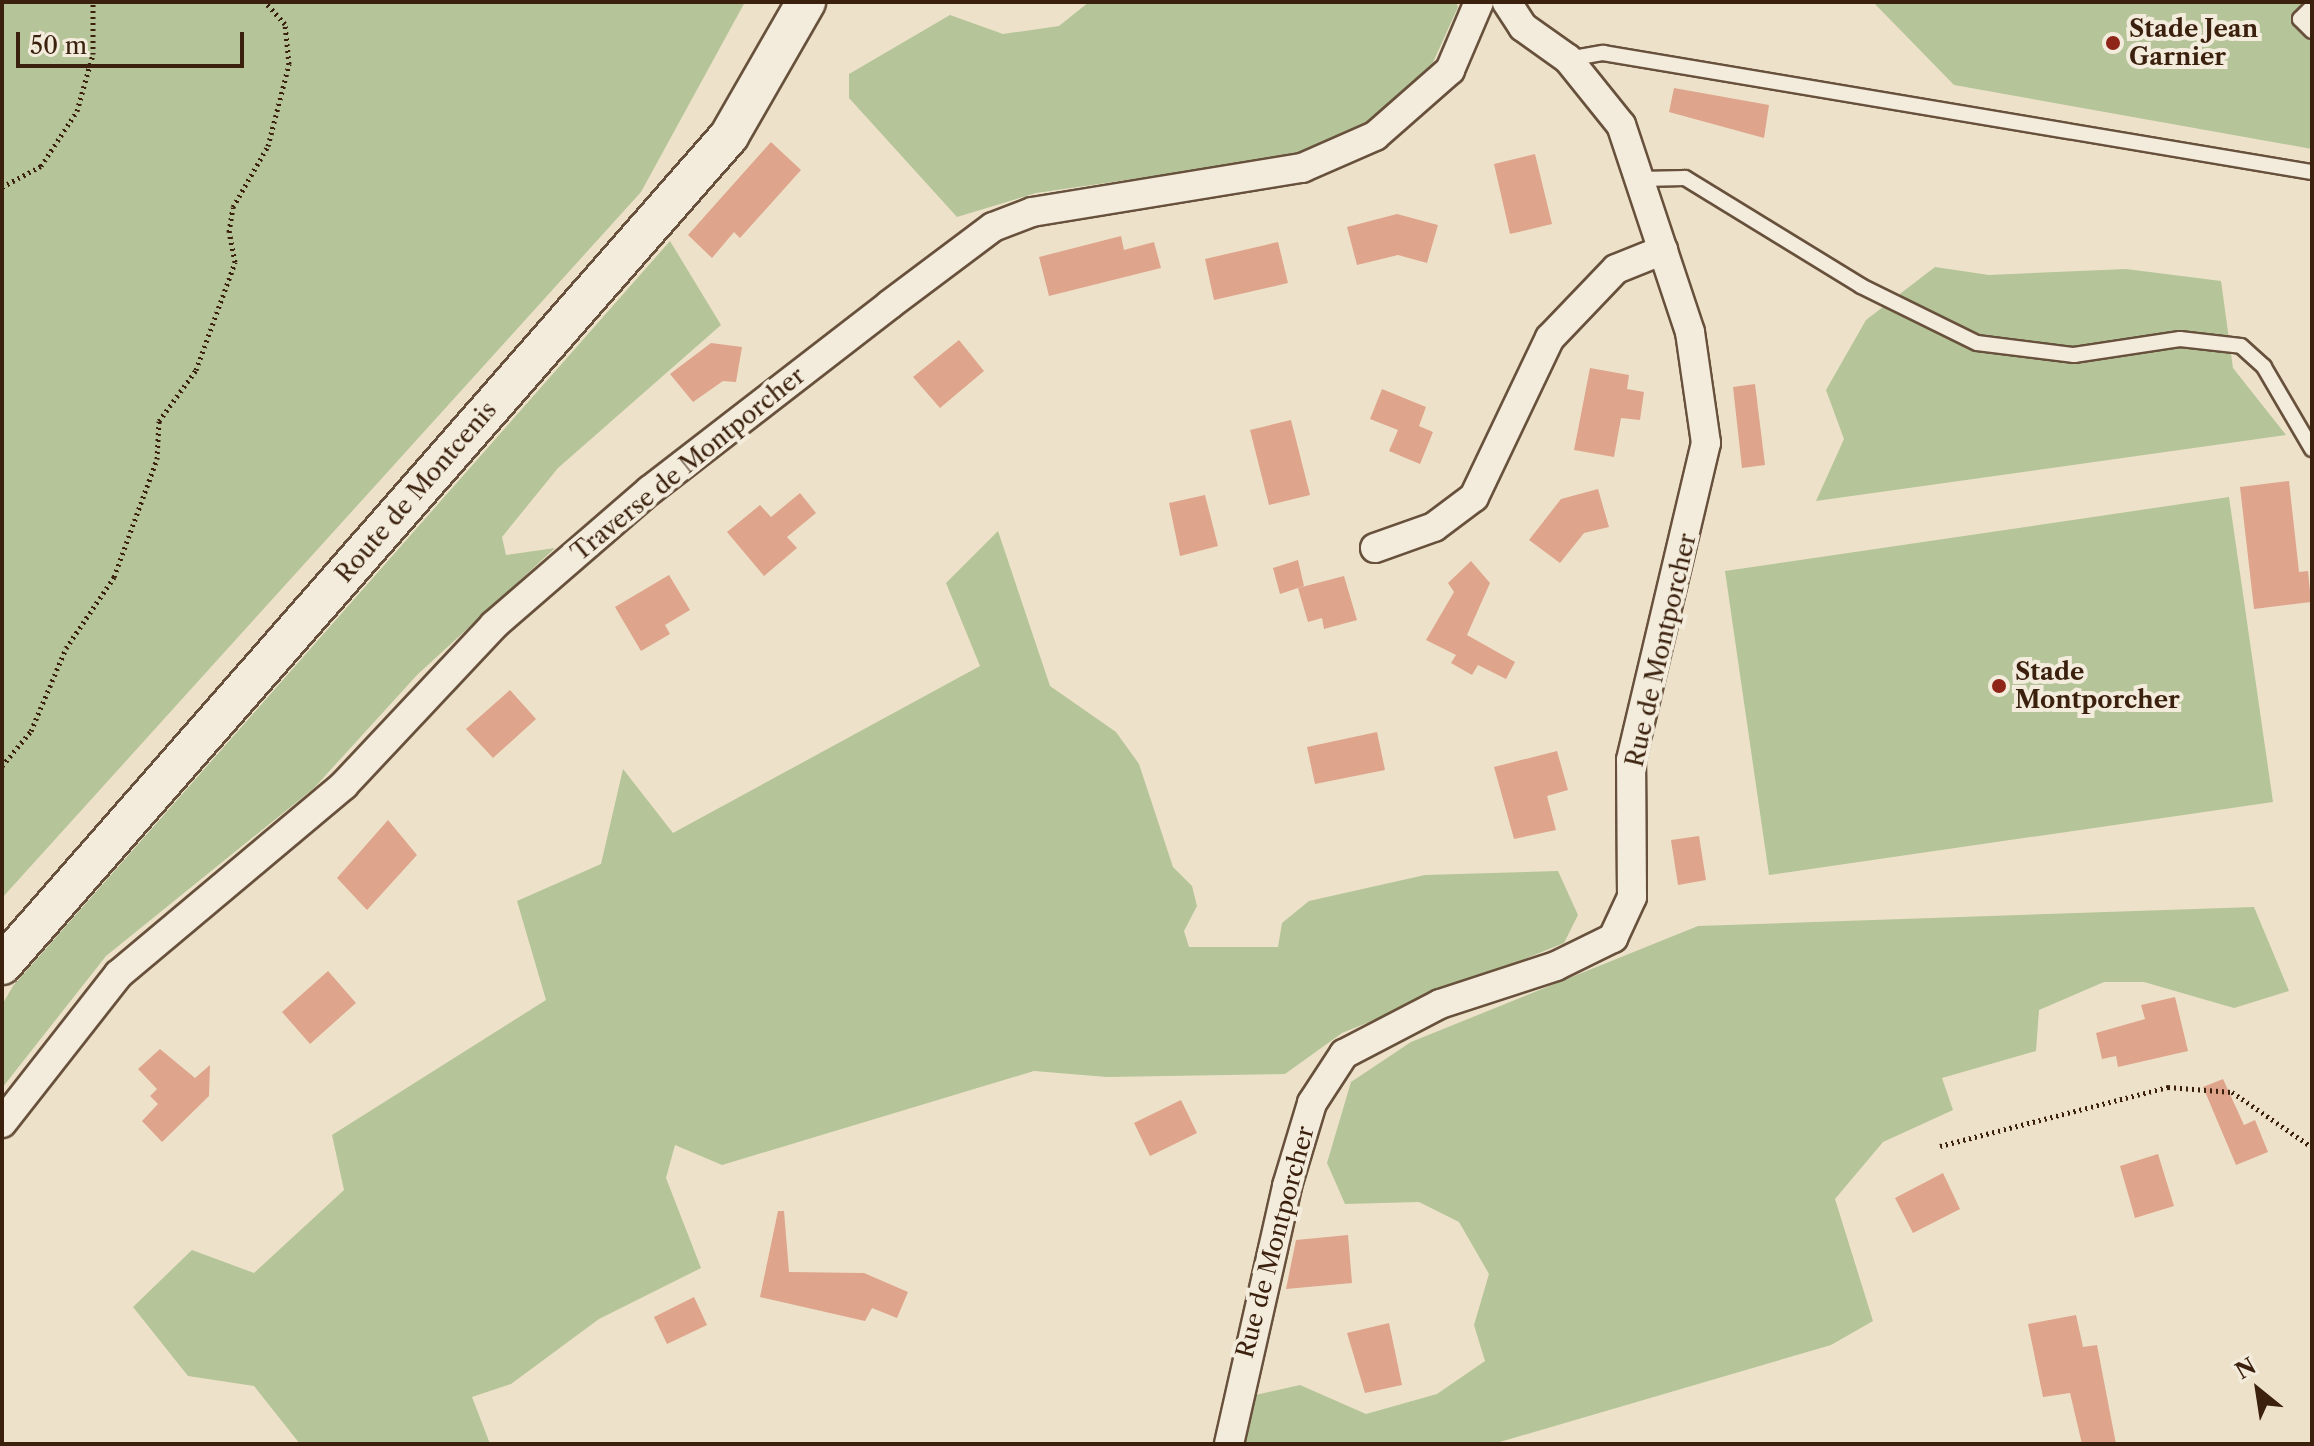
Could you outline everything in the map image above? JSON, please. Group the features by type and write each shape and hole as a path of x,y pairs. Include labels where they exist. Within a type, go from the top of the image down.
{"main road":[{"name":"Route de Montcenis","path":"2,965 729,136 806,2"}],"street":[{"name":"Traverse de Montporcher","path":"2,1123 119,974 344,785 494,625 650,490 889,305 993,227 1032,212 1302,168 1375,136 1450,70 1479,2"},
{"name":"Rue de Montporcher","path":"1229,1444 1287,1186 1312,1103 1344,1054 1440,1004 1556,966 1613,938 1632,897 1631,760 1706,443 1690,332 1621,125 1568,59 1523,27 1507,2"},
{"path":"1375,548 1434,527 1474,497 1550,338 1616,269 1663,250"}],"lane":[{"path":"2312,7 2300,19 2312,31"},
{"path":"1568,59 1603,53 2312,172"},
{"path":"1641,179 1685,178 1861,286 1977,343 2074,355 2180,339 2241,346 2264,367 2312,449"}],"path":[{"path":"2,187 41,166 77,111 93,54 93,2"},
{"path":"2,766 31,731 66,648 114,577 157,459 159,421 196,370 235,262 229,232 233,207 268,146 289,64 285,24 265,2"},
{"path":"1940,1146 2168,1087 2232,1092 2312,1147"}],"green space":[{"path":"2,2 745,2 641,192 2,898"},
{"path":"1089,2 1456,2 1458,7 1430,69 1366,122 1299,155 1036,193 957,217 849,98 849,74 950,15 1003,34 1059,26"},
{"name":"Stade Jean Garnier","path":"1873,2 2312,2 2312,149 1954,85"},
{"path":"670,241 721,325 558,468 502,537 506,555 555,548 417,675 314,788 106,956 2,1088 2,1005 13,986"},
{"path":"1935,267 1989,275 2126,269 2221,281 2233,368 2286,435 1816,501 1844,439 1826,390 1866,320"},
{"name":"Stade Montporcher","path":"2229,497 2273,802 1769,875 1725,571"},
{"path":"998,531 1050,686 1116,732 1139,764 1173,867 1192,886 1197,906 1184,931 1189,947 1278,947 1282,923 1309,901 1425,875 1558,871 1578,915 1564,943 1342,1033 1285,1074 1107,1077 1034,1071 722,1165 675,1145 666,1178 701,1268 599,1319 511,1384 472,1397 490,1444 300,1444 254,1386 188,1376 133,1307 192,1250 254,1273 344,1190 332,1135 546,1000 517,901 601,864 623,769 673,833 980,666 946,583"},
{"path":"2254,907 2289,991 2234,1008 2144,982 2104,982 2039,1010 2036,1051 1942,1078 1953,1110 1883,1142 1835,1199 1873,1321 1831,1345 1493,1444 1245,1444 1251,1396 1300,1385 1366,1414 1437,1394 1485,1361 1474,1325 1489,1274 1459,1222 1419,1202 1345,1204 1327,1163 1351,1082 1411,1042 1698,926"}],"building":[{"path":"1674,88 1769,105 1764,138 1669,112"},
{"path":"771,142 801,170 740,238 734,232 712,258 688,235"},
{"path":"1535,154 1552,224 1510,234 1494,164"},
{"path":"1397,214 1438,225 1427,263 1398,255 1357,265 1347,227"},
{"path":"1121,236 1124,250 1154,242 1161,268 1049,296 1039,257"},
{"path":"1278,242 1288,283 1214,300 1205,259"},
{"path":"959,340 984,371 940,408 913,377"},
{"path":"711,343 742,347 736,382 723,381 693,402 670,374"},
{"path":"1590,368 1629,375 1627,389 1644,392 1640,420 1621,418 1614,457 1574,450"},
{"path":"1755,384 1765,465 1742,468 1733,387"},
{"path":"1382,389 1426,407 1419,426 1433,432 1420,464 1389,451 1398,430 1370,419"},
{"path":"1291,420 1310,495 1269,505 1250,430"},
{"path":"2289,481 2299,572 2308,571 2311,602 2254,609 2240,487"},
{"path":"1598,489 1609,527 1584,533 1560,563 1529,540 1561,499"},
{"path":"800,493 816,513 787,537 797,548 764,576 727,532 760,505 771,517"},
{"path":"1205,495 1218,546 1180,556 1169,503"},
{"path":"1298,560 1304,586 1280,594 1273,568"},
{"path":"1471,561 1490,583 1467,635 1515,662 1506,679 1478,665 1472,675 1451,663 1456,655 1426,640 1454,592 1448,583"},
{"path":"669,575 690,610 665,625 670,634 641,651 615,607"},
{"path":"1344,576 1357,620 1324,629 1322,618 1308,622 1298,588"},
{"path":"510,690 536,719 493,758 466,729"},
{"path":"1377,732 1385,770 1315,784 1307,747"},
{"path":"1557,751 1568,790 1547,796 1556,830 1514,839 1494,767"},
{"path":"388,820 417,855 367,910 337,878"},
{"path":"1699,836 1706,880 1678,885 1671,840"},
{"path":"328,971 356,1003 310,1044 282,1012"},
{"path":"2175,997 2188,1051 2118,1067 2116,1056 2102,1059 2096,1033 2145,1019 2141,1005"},
{"path":"160,1049 195,1078 210,1065 209,1096 162,1142 142,1121 158,1104 150,1096 157,1089 138,1069"},
{"path":"2223,1079 2244,1125 2255,1120 2268,1152 2236,1165 2203,1087"},
{"path":"1181,1100 1197,1133 1150,1156 1134,1123"},
{"path":"2158,1154 2174,1206 2135,1218 2120,1166"},
{"path":"1943,1173 1960,1209 1913,1233 1895,1198"},
{"path":"778,1211 784,1211 789,1272 864,1273 908,1292 897,1318 872,1308 865,1321 760,1297"},
{"path":"1348,1235 1352,1283 1286,1289 1296,1240"},
{"path":"694,1297 707,1325 667,1344 654,1317"},
{"path":"2076,1315 2083,1347 2097,1345 2116,1444 2082,1444 2070,1393 2043,1397 2028,1324"},
{"path":"1389,1323 1402,1385 1365,1393 1347,1333"}],"place":[{"name":"Stade Jean Garnier","path":"2113,43"},
{"name":"Stade Montporcher","path":"1999,686"}]}
